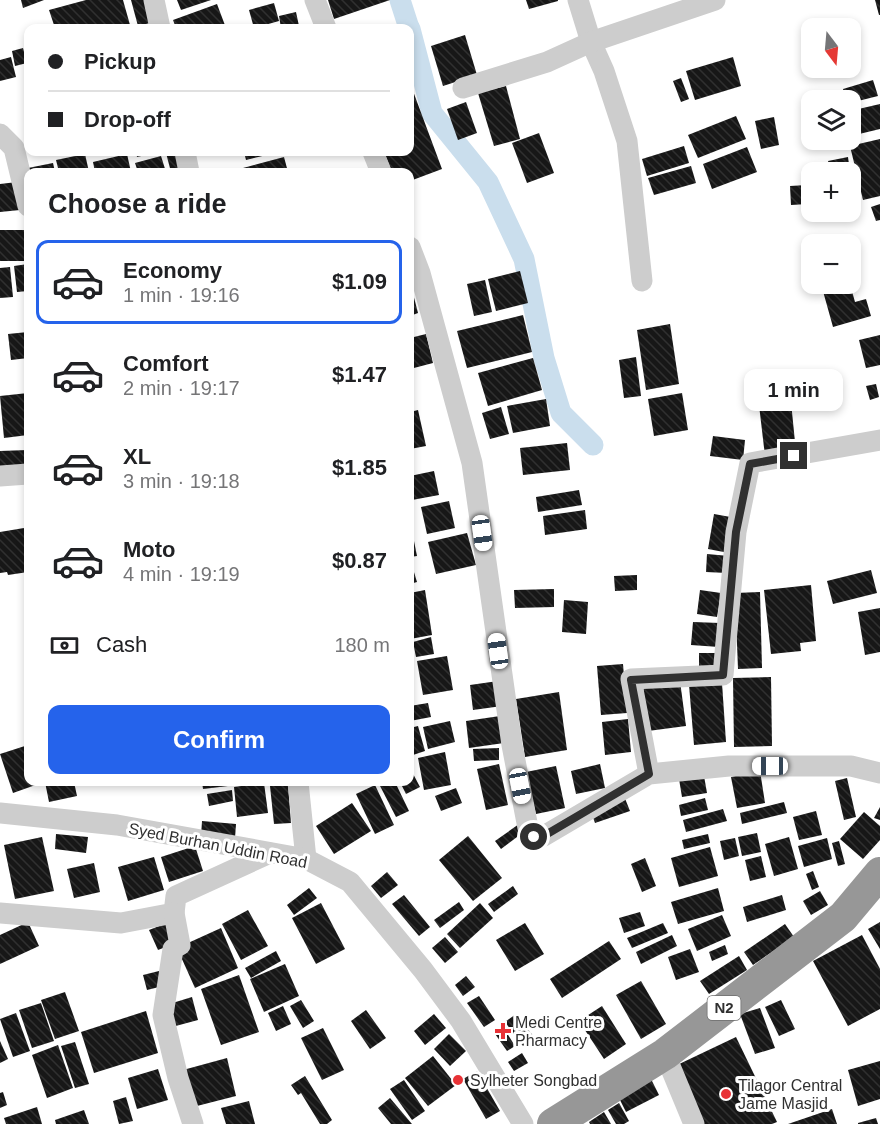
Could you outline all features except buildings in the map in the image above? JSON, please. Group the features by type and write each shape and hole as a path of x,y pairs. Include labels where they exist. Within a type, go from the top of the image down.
{"highway":[{"name":"N2","path":"553,1124 665,1054 843,917 880,873"}],"street":[{"path":"154,0 159,24"},
{"path":"315,0 324,24"},
{"path":"578,0 627,141 642,280"},
{"path":"463,88 547,62 591,42 715,0"},
{"path":"0,134 14,148 24,189"},
{"path":"414,257 472,463 512,745 528,828 534,837 542,837 649,774 729,766 851,766 880,773"},
{"path":"649,774 631,680 723,675 736,532 750,464 880,440"},
{"path":"0,476 24,474"},
{"path":"298,786 306,859"},
{"name":"Syed Burhan Uddin Road","path":"0,813 117,825 306,859 350,882 423,970 461,1021 524,1124"},
{"path":"193,1124 178,1078 163,1015 173,949 180,945 174,913 176,896 270,853"},
{"path":"0,913 121,923 174,913"},
{"path":"665,1054 694,1124"}],"waterway":[{"path":"400,0 408,24"},
{"path":"414,44 432,113 488,182 524,259 544,358 561,413 593,445"}],"place":[{"name":"Medi Centre Pharmacy","path":"503,1031"},
{"name":"Sylheter Songbad","path":"458,1080"},
{"name":"Tilagor Central Jame Masjid","path":"726,1094"}],"route":[{"path":"534,837 542,837 649,774 631,680 723,675 736,532 750,464 794,456"}]}
